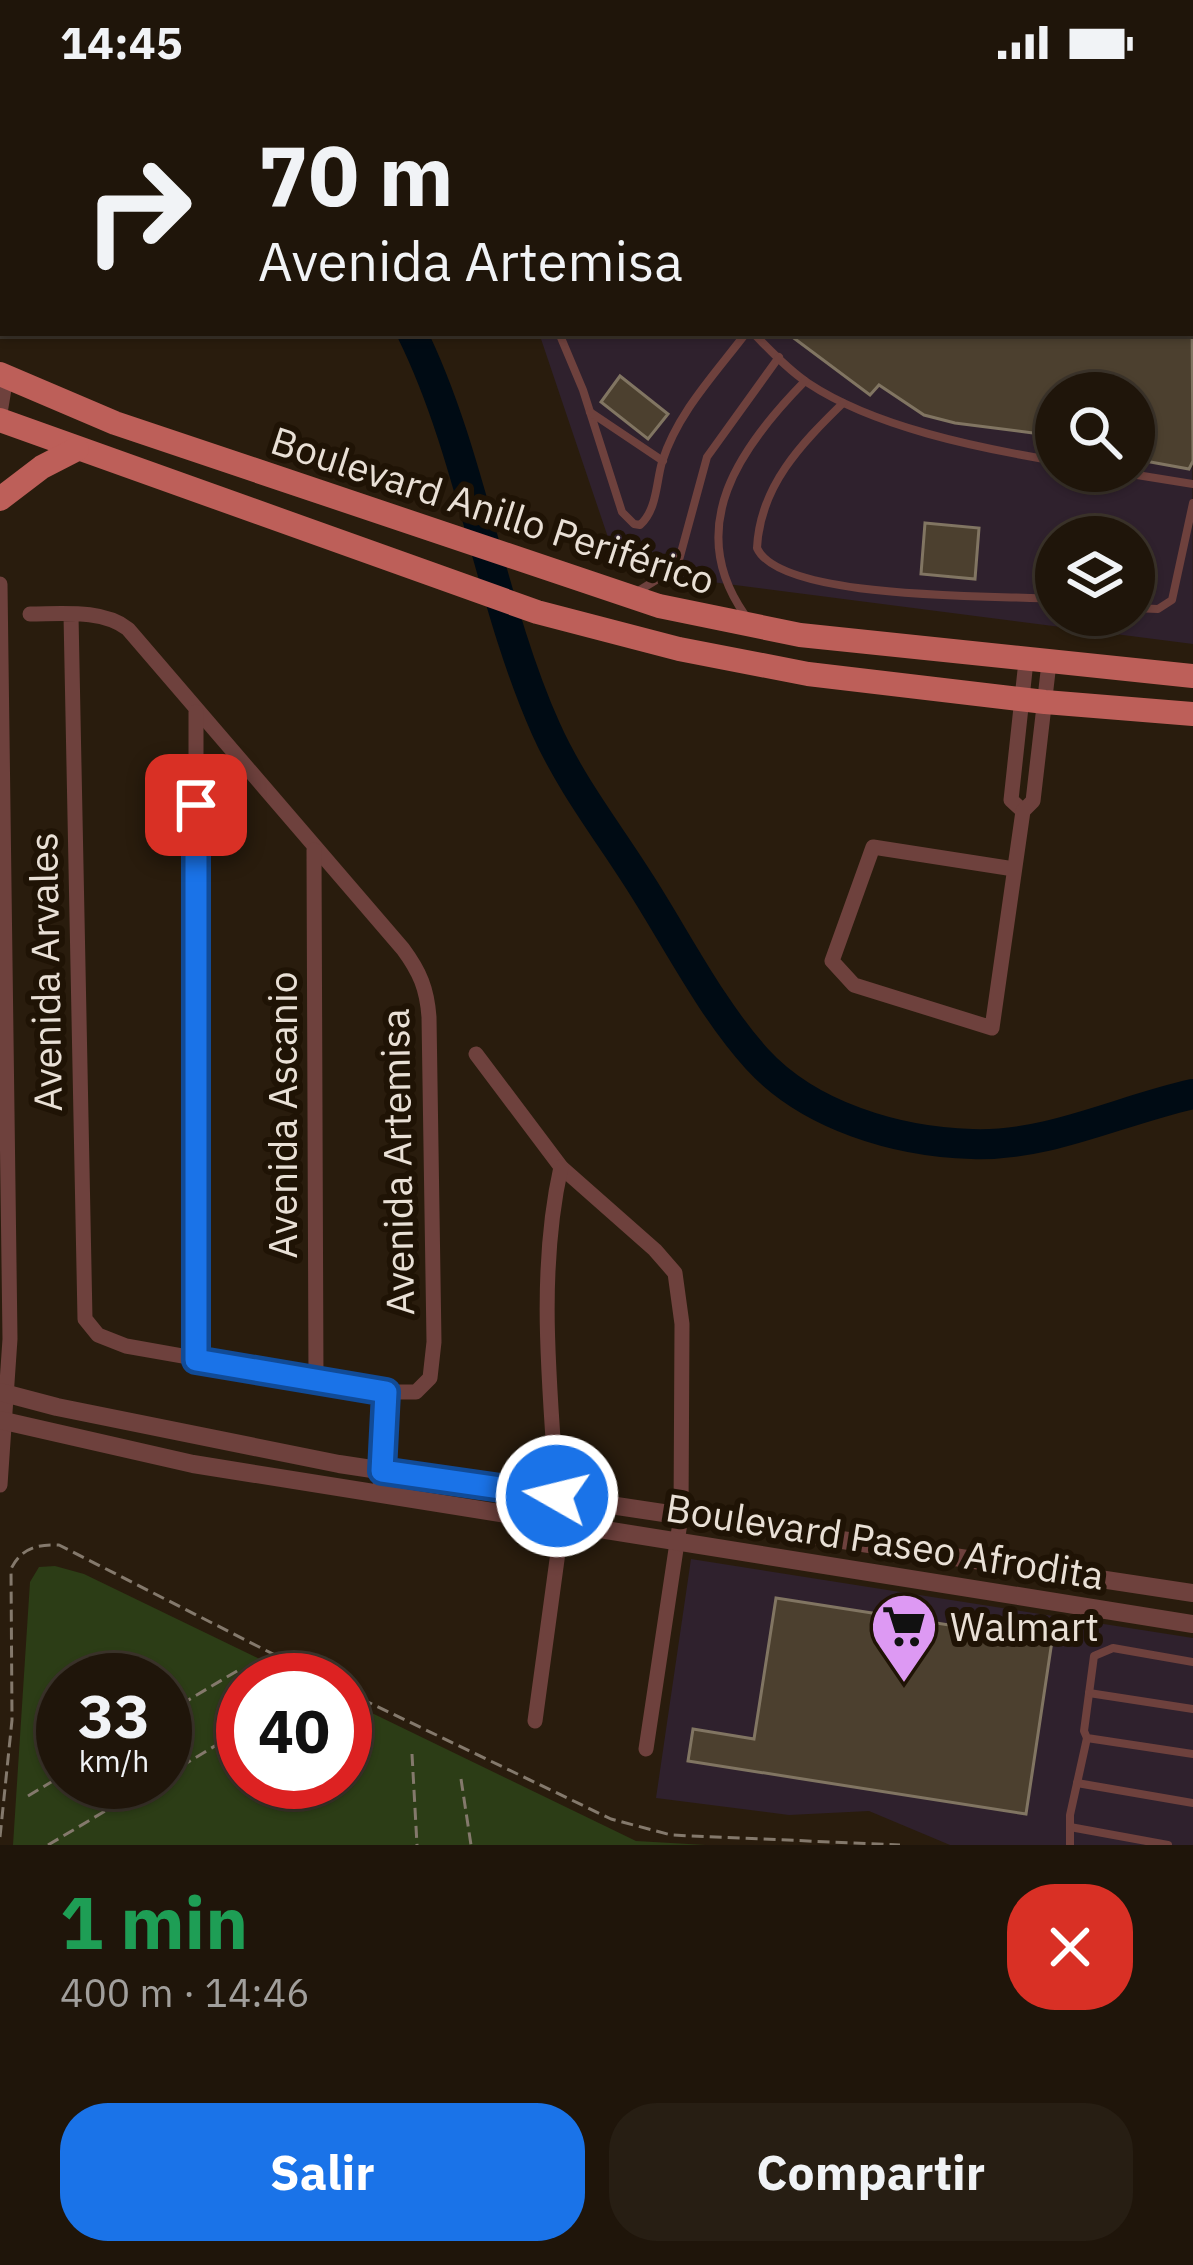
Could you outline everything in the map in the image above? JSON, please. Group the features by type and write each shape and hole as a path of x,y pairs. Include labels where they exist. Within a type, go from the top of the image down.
{"main road":[{"name":"Boulevard Anillo Periférico","path":"3,376 115,423 624,597 753,626 1193,676"},
{"name":"Boulevard Anillo Periférico","path":"0,417 451,583 679,650 785,670 1034,701 1193,714"},
{"path":"0,499 42,467 77,449"}],"street":[{"path":"0,417 3,376"},
{"path":"0,584 10,1247 0,1485"},
{"name":"Avenida Artemisa","path":"30,614 105,618 128,629 414,963 428,992 433,1368 427,1384 416,1392 386,1392"},
{"name":"Avenida Arvales","path":"71,615 82,1307 98,1335 126,1346 196,1360"},
{"path":"1014,869 873,847 832,961 854,986 992,1028 1023,811 1033,801 1039,751 1034,701 1038,662"},
{"path":"1023,811 1011,800 1017,748 1034,701"},
{"path":"196,712 196,1360 386,1392 380,1495"},
{"path":"1017,748 1039,751"},
{"name":"Avenida Ascanio","path":"314,850 316,1380"},
{"path":"476,1054 561,1167 656,1250 675,1273 682,1324 681,1516 646,1749"},
{"path":"557,1496 548,1298 549,1233 561,1167"},
{"name":"Boulevard Paseo Afrodita","path":"3,1393 382,1471 1193,1593"},
{"name":"Boulevard Paseo Afrodita","path":"3,1421 193,1464 1193,1624"},
{"path":"535,1721 562,1523"}],"lane":[{"path":"561,336 622,512 640,525 650,514 663,461 685,412 748,336"},
{"path":"754,336 806,382 843,403 927,431 1035,456"},
{"path":"624,597 653,584 679,560 707,457 779,357"},
{"path":"753,626 722,578 718,562 724,502 748,446 806,382"},
{"path":"843,403 801,446 769,495 757,548 768,564 790,574 855,587 1035,598"},
{"path":"590,412 663,461"},
{"path":"1155,478 1193,484"},
{"path":"1155,609 1172,600 1193,503"},
{"path":"1070,1845 1094,1656 1113,1648 1193,1662"},
{"path":"1089,1693 1193,1709"},
{"path":"1087,1738 1193,1754"},
{"path":"1077,1783 1193,1803"},
{"path":"1070,1827 1168,1845"}],"path":[{"path":"0,1837 12,1720 11,1569 21,1554 39,1544 59,1545 271,1653"},
{"path":"372,1704 611,1819 671,1835 900,1845"},
{"path":"412,1754 417,1845"},
{"path":"461,1779 472,1845"},
{"path":"28,1796 36,1791"},
{"path":"48,1845 109,1809"}],"shaded area":[{"path":"540,336 1192,336 1193,644 1131,636 1155,636 1155,516 1035,516 1035,624 619,570"},
{"path":"691,1559 1193,1638 1193,1845 950,1845 869,1811 789,1815 656,1798"}],"green space":[{"path":"39,1567 84,1574 247,1653 216,1653 216,1809 372,1809 372,1713 636,1841 706,1845 13,1845 30,1582"}],"building":[{"path":"791,336 1192,336 1193,461 1189,469 1155,463 1155,372 1035,372 1035,433 924,415 879,385 870,395"},
{"path":"620,376 668,414 648,439 601,402"},
{"path":"925,523 979,528 975,579 921,574"},
{"name":"Walmart","path":"776,1598 1052,1641 1026,1814 688,1761 693,1729 754,1739"}],"waterway":[{"path":"413,336 450,429 510,632 546,729 710,997 757,1059 778,1079 828,1110 885,1131 943,1142 1028,1140 1193,1094"}],"place":[{"name":"Walmart","path":"904,1685"}],"route":[{"path":"196,805 196,1360 386,1392 382,1471 557,1496"}]}
